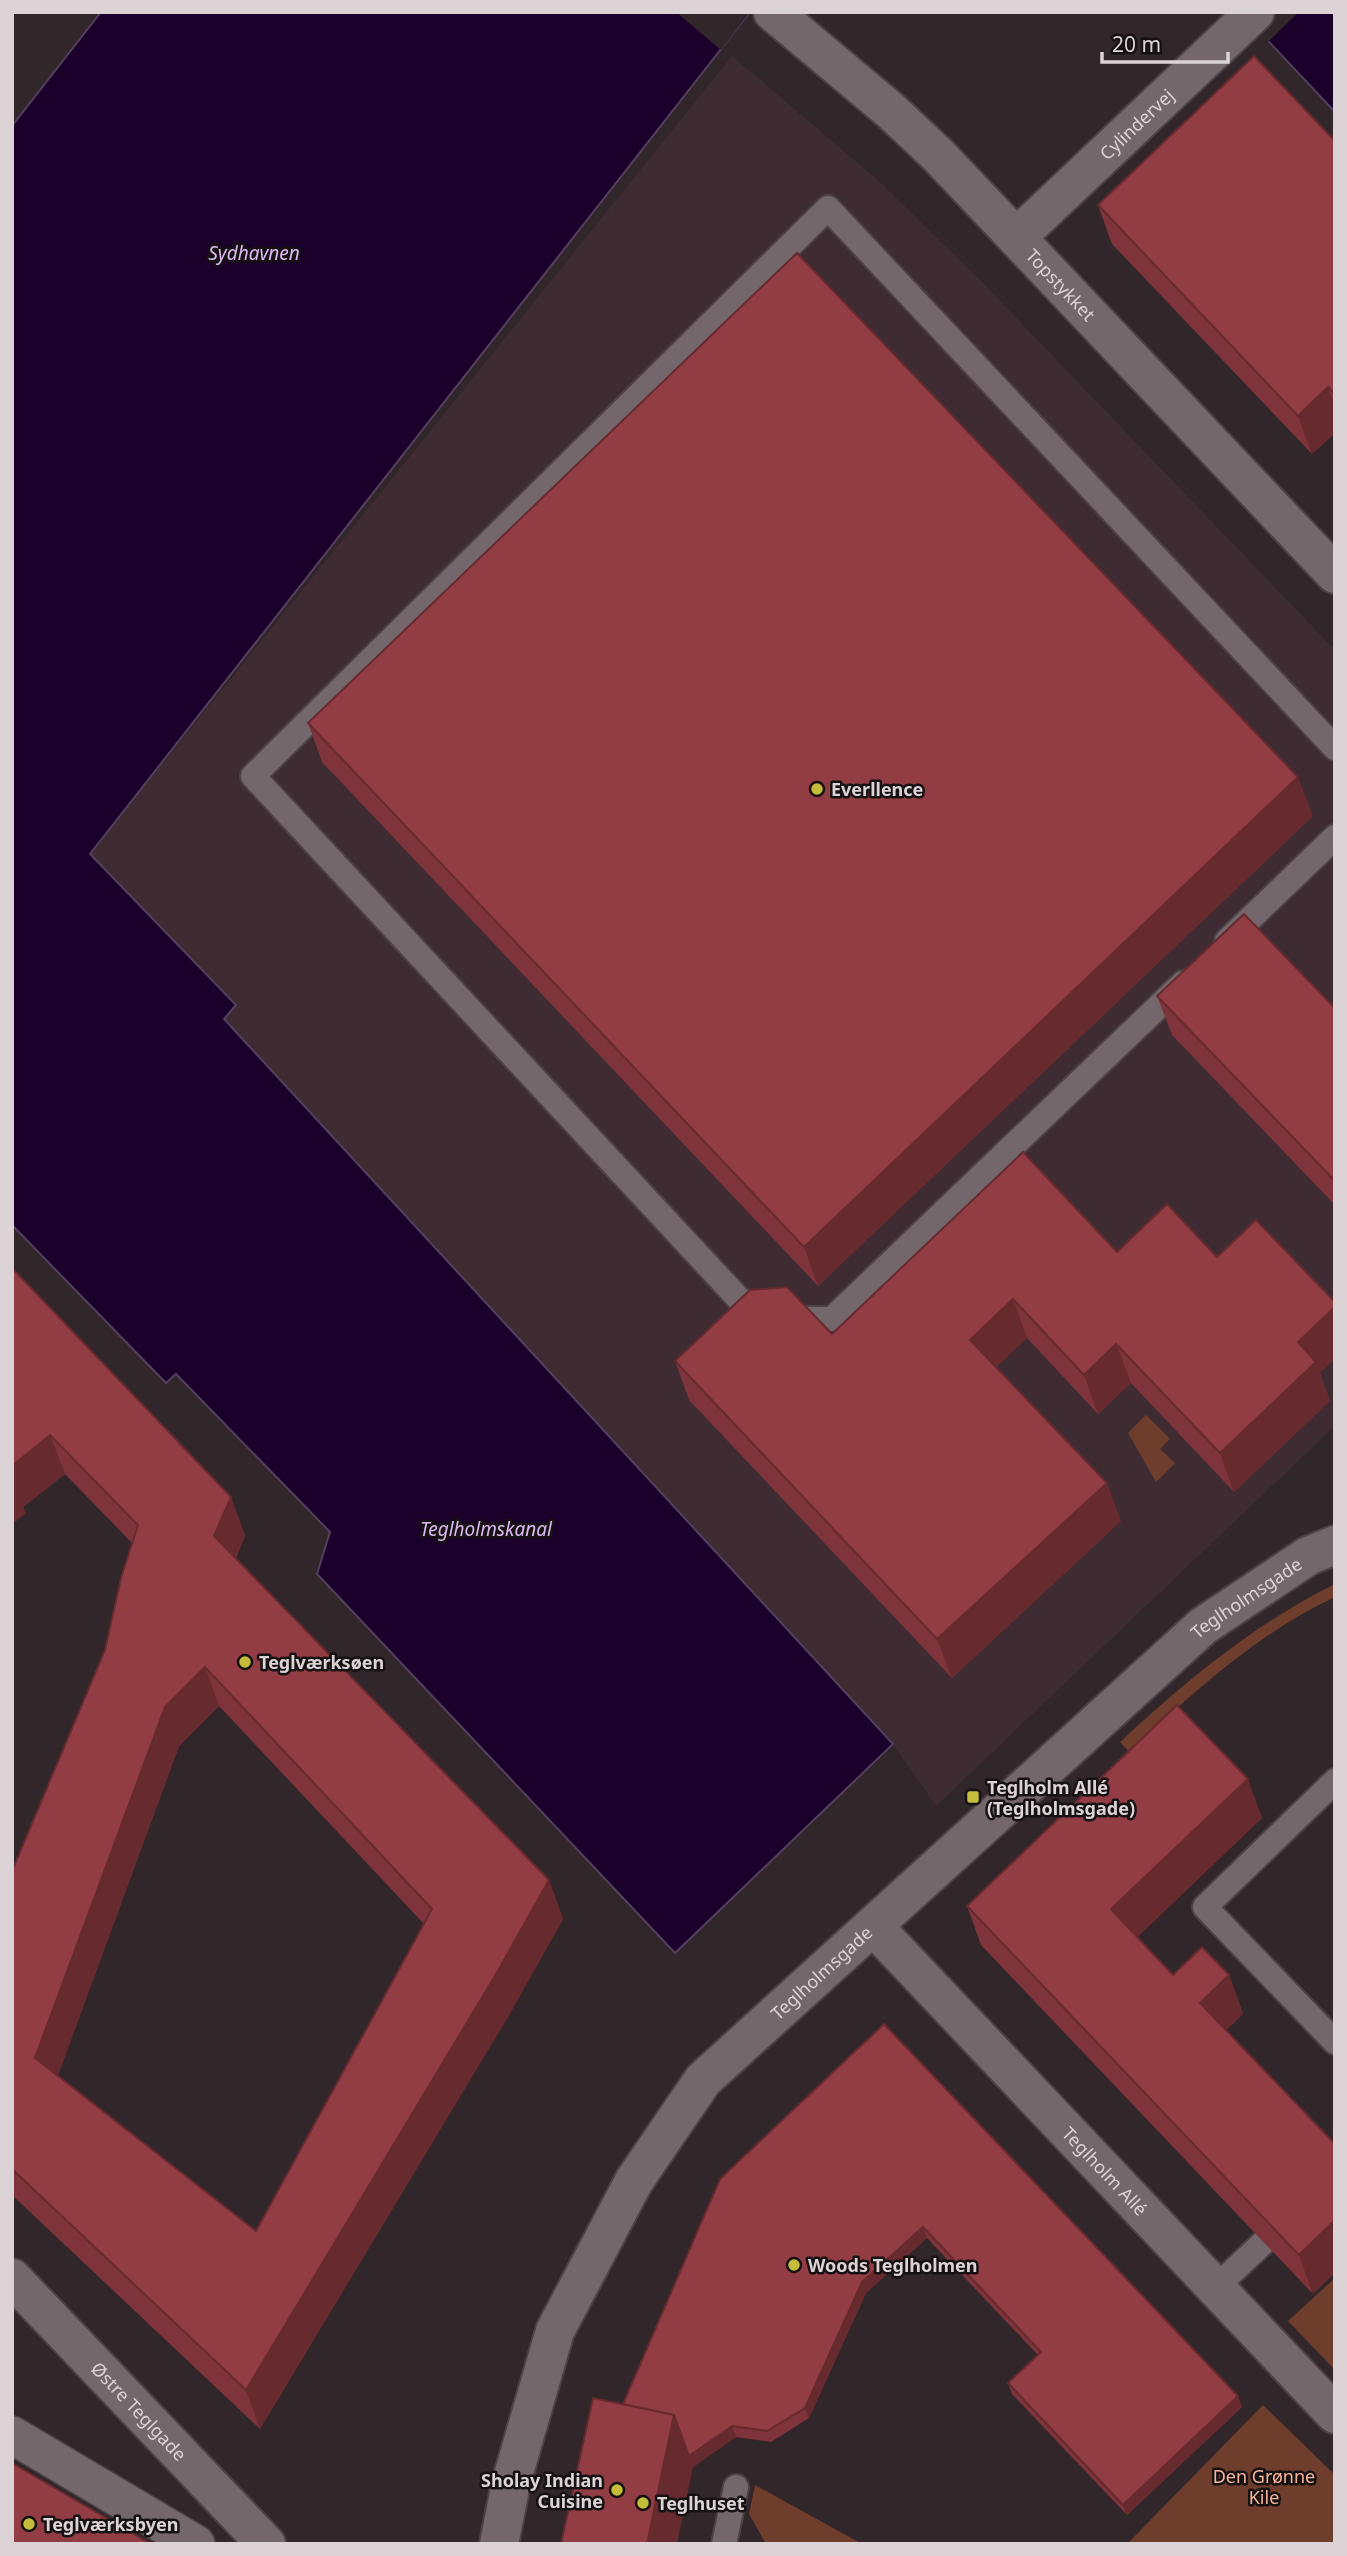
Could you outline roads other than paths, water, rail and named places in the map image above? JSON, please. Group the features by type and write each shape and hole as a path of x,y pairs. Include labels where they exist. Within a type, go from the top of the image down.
{"street":[{"name":"Topstykket","path":"773,12 891,111 1018,236 1335,574"},
{"name":"Cylindervej","path":"1018,236 1244,22"},
{"name":"Teglholmsgade","path":"499,2544 511,2483 555,2331 634,2181 703,2080 1203,1626 1308,1556 1335,1545"},
{"name":"Teglholm Allé","path":"874,1927 1335,2414"},
{"name":"Østre Teglgade","path":"12,2278 266,2544"},
{"path":"12,2435 196,2544"}],"lane":[{"path":"1335,748 828,208 253,776 738,1299 783,1319 832,1319 1335,837"},
{"path":"1335,1781 1205,1907 1335,2042"},
{"path":"1215,2288 1264,2242"},
{"path":"724,2544 736,2487"}],"water":[{"name":"Sydhavnen","path":"101,12 750,12 90,854 236,1005 224,1019 893,1744 675,1953 317,1574 330,1532 176,1374 166,1383 12,1225 12,126"},
{"path":"1241,12 1335,12 1335,112"}],"place":[{"name":"Everllence","path":"817,789"},
{"name":"Teglværksøen","path":"245,1662"},
{"name":"Teglholm Allé (Teglholmsgade)","path":"973,1797"},
{"name":"Woods Teglholmen","path":"794,2265"},
{"name":"Sholay Indian Cuisine","path":"617,2490"},
{"name":"Teglhuset","path":"643,2503"},
{"name":"Teglværksbyen","path":"29,2524"}],"water label":[{"name":"Teglholmskanal","path":"486,1529"}],"park label":[{"name":"Den Grønne Kile","path":"1264,2486"}]}
